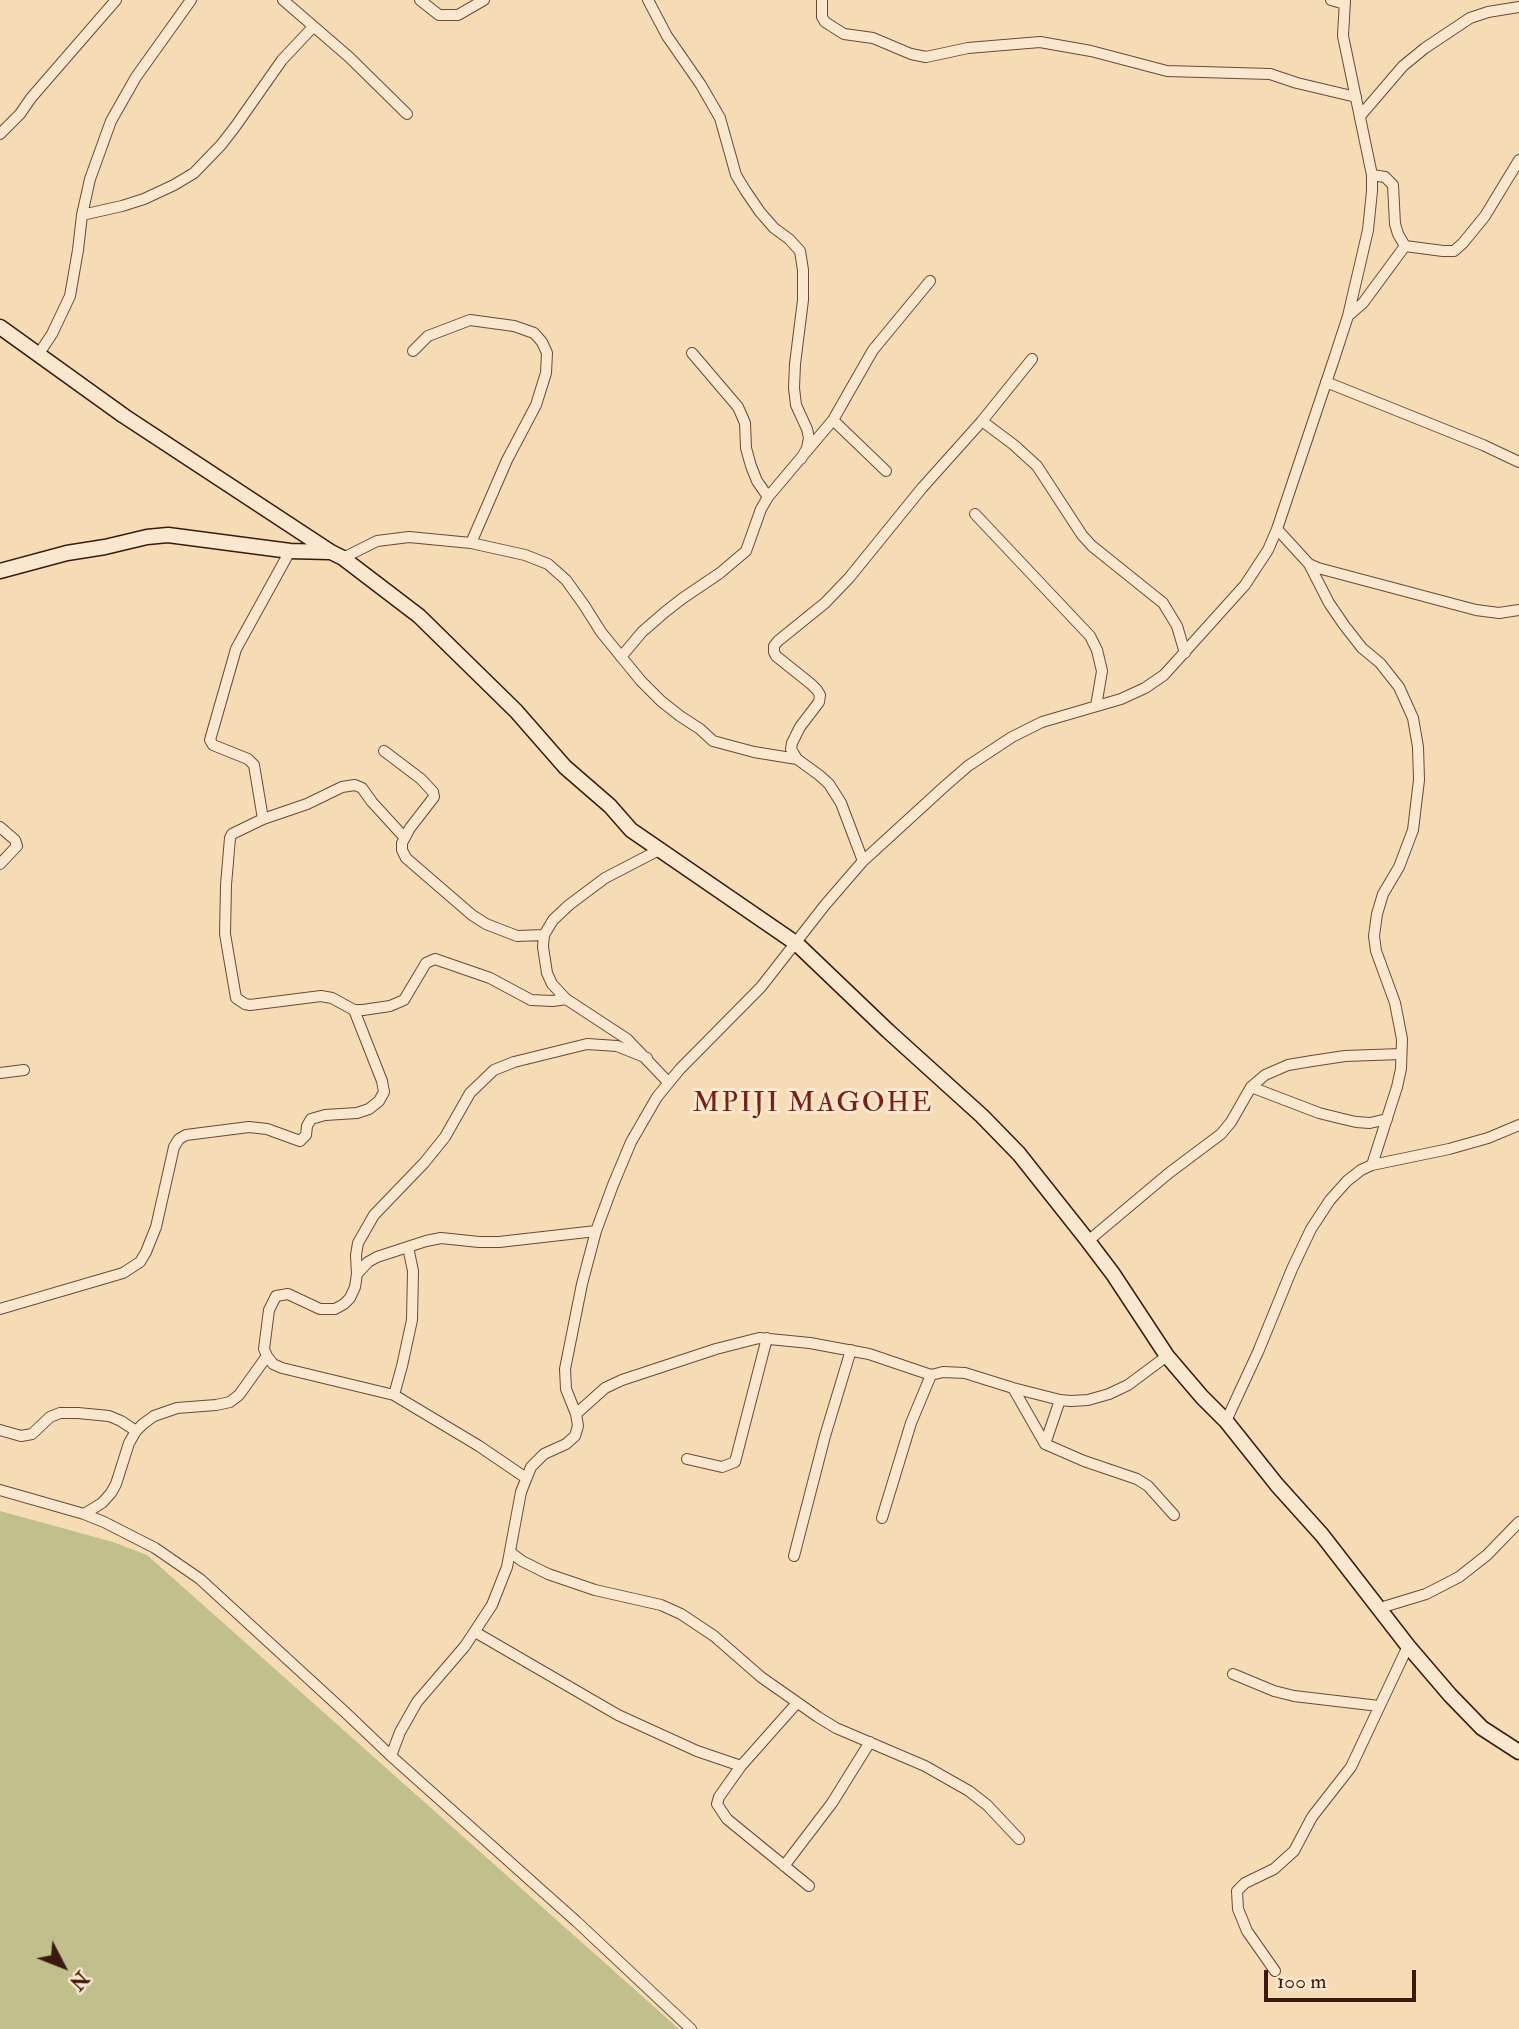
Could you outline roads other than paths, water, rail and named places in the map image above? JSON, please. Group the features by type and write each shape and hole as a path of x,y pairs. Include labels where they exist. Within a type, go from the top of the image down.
{"street":[{"path":"0,134 116,0"},
{"path":"38,355 52,334 70,296 90,179 111,121 136,76 191,0"},
{"path":"283,0 349,57 407,114"},
{"path":"420,0 439,15 458,15 484,0"},
{"path":"648,0 667,36 720,118 736,175 745,190 774,228 800,251 803,300 793,388 796,405 809,438 801,459"},
{"path":"822,0 822,17 825,22 845,34 873,38 911,54 926,57 968,48 1040,42 1091,51 1167,71 1270,74 1356,97"},
{"path":"391,1756 400,1732 417,1702 454,1660 492,1605 502,1584 517,1508 531,1467 539,1459 572,1441 578,1426 566,1389 565,1369 575,1312 596,1231 631,1142 657,1097 668,1082 742,1008 863,862 945,786 990,750 1012,737 1042,722 1121,699 1164,675 1257,568 1277,529 1348,316 1368,230 1371,175 1343,36 1345,2 1331,0"},
{"path":"1361,116 1403,66 1425,48 1470,18 1519,7"},
{"path":"82,215 144,199 194,173 228,136 282,60 313,27"},
{"path":"1405,246 1454,251 1485,216 1519,160"},
{"path":"1371,175 1385,177 1393,185 1395,224 1405,246"},
{"path":"1348,316 1363,303 1405,246"},
{"path":"621,657 642,632 665,612 746,551 768,497 833,420 873,350 930,281"},
{"path":"413,351 428,336 470,320 514,326 534,333 547,353 547,373 536,405 507,460 471,543"},
{"path":"0,327 124,416 337,555 419,616 516,711 565,767 610,806 631,830 797,944 1010,1144 1113,1274 1167,1356 1322,1535 1408,1646 1482,1728 1519,1752"},
{"path":"692,353 738,407 745,423 746,448 751,466 768,497"},
{"path":"863,862 841,803 829,784 792,753 792,743 800,727 819,702 820,695 776,656 775,646 825,603 849,578 1032,359"},
{"path":"1326,382 1519,462"},
{"path":"536,405 543,417"},
{"path":"833,420 886,471"},
{"path":"982,421 1037,466 1092,546 1163,603 1177,626 1185,653"},
{"path":"975,513 1090,636 1102,671 1096,706"},
{"path":"1277,529 1309,564 1344,625 1399,687 1413,718 1419,758 1415,819 1408,848 1383,894 1374,936 1376,951 1401,1027 1401,1054 1397,1087 1372,1165"},
{"path":"0,570 67,553 167,535 337,555 387,538 409,537 471,543 525,555 556,570 575,591 601,632 621,657 661,701 713,741 754,752 797,759"},
{"path":"263,819 254,765 213,745 210,740 236,649 290,551"},
{"path":"1309,564 1328,572 1476,610 1499,613 1519,610"},
{"path":"384,751 421,779 433,792 434,797 404,837 402,850 406,858 471,915 510,934 544,935"},
{"path":"404,837 362,788 355,785 342,787 307,804 238,830 230,838 225,934 236,998 250,1005 321,996 332,998 354,1010 390,1006 404,1000 426,963 435,958 491,978 531,1000 566,999"},
{"path":"0,827 13,837 17,846 0,864"},
{"path":"659,850 605,878 582,895 553,920 544,935 543,947 547,973 552,984 566,999 627,1039 668,1082"},
{"path":"0,1309 123,1273 140,1262 156,1227 174,1147 179,1139 186,1135 249,1127 267,1129 300,1140 306,1135 307,1126 312,1119 325,1115 358,1113 379,1101 384,1093 382,1080 354,1010"},
{"path":"526,1478 394,1395 273,1364 264,1349 270,1310 276,1296 288,1294 320,1308 335,1309 350,1298 357,1274 358,1243 374,1215 424,1163 445,1137 470,1093 494,1070 514,1062 587,1044 617,1046 647,1058"},
{"path":"1088,1241 1169,1172 1221,1134 1251,1087 1265,1075 1288,1065 1345,1056 1401,1054"},
{"path":"0,1073 24,1070"},
{"path":"1251,1087 1319,1113 1347,1120 1370,1123 1387,1119"},
{"path":"1226,1421 1311,1229 1330,1200 1347,1181 1372,1165 1488,1139 1519,1125"},
{"path":"357,1274 377,1257 441,1238 499,1242 596,1231"},
{"path":"394,1395 412,1320 413,1271 408,1247"},
{"path":"576,1414 605,1388 622,1380 738,1343 767,1338 869,1354 931,1375 943,1372 965,1373 1060,1400 1088,1400 1109,1394 1128,1385 1167,1356"},
{"path":"687,1459 722,1467 735,1462 767,1338"},
{"path":"794,1556 825,1436 851,1350"},
{"path":"84,1514 102,1503 111,1493 136,1431 154,1416 177,1408 230,1402 239,1395 267,1356"},
{"path":"881,1518 908,1433 931,1375"},
{"path":"1013,1388 1045,1444 1138,1479 1148,1486 1174,1515"},
{"path":"1045,1444 1060,1400"},
{"path":"0,1430 21,1436 32,1434 50,1417 60,1413 78,1413 109,1416 121,1420 136,1431"},
{"path":"0,1490 104,1522 155,1548 200,1579 691,2029"},
{"path":"1380,1608 1426,1594 1459,1577 1487,1555 1519,1522"},
{"path":"510,1552 548,1574 594,1590 661,1605 681,1614 714,1636 796,1703 836,1728 952,1780 987,1805 1019,1839"},
{"path":"475,1632 618,1715 697,1751 741,1766"},
{"path":"1275,1971 1247,1931 1238,1909 1237,1891 1245,1883 1273,1869 1294,1852 1312,1817 1351,1767 1408,1646"},
{"path":"1233,1674 1294,1696 1379,1706"},
{"path":"796,1703 741,1766 717,1804 727,1819 808,1886"},
{"path":"784,1866 832,1803 870,1742"}],"district":[{"name":"MPIJI MAGOHE","path":"813,1105"}]}
